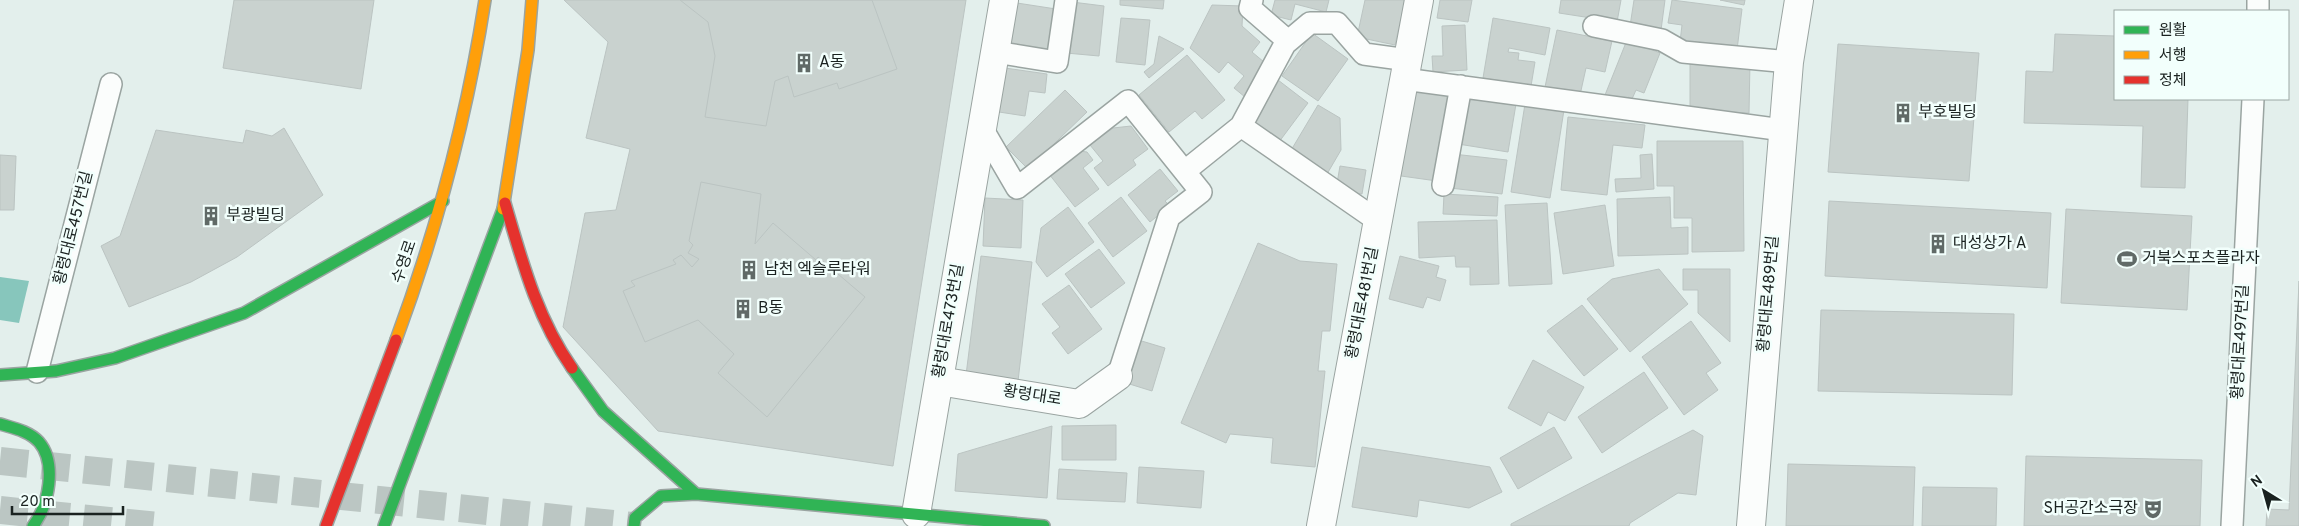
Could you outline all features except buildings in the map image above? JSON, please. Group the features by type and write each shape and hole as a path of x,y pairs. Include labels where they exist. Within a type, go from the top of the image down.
{"main road":[{"name":"수영로","path":"326,526 380,382 443,201 470,94 485,0"},
{"path":"384,526 505,203 528,50 532,0"},
{"path":"0,375 56,371 115,358 244,313 443,201"},
{"path":"505,203 529,285 556,345 603,412 696,494"},
{"path":"0,424 25,431 40,443 48,462 46,504 40,519 33,526"},
{"path":"634,526 635,518 661,496 696,494 1044,526"}],"street":[{"name":"황령대로473번길","path":"916,514 1004,0"},
{"name":"황령대로481번길","path":"1321,526 1371,217 1406,70 1419,0"},
{"name":"황령대로489번길","path":"1751,526 1788,62 1799,0"},
{"name":"황령대로","path":"939,381 1079,404 1118,376"}],"lane":[{"path":"995,52 1057,62 1066,0"},
{"path":"1252,0 1250,8 1288,41"},
{"path":"1184,171 1241,126 1285,44 1310,23 1337,23 1364,54 1406,70 1461,86 1782,130"},
{"path":"1594,26 1662,40 1683,52 1788,62"},
{"name":"황령대로457번길","path":"37,372 112,84"},
{"path":"1443,185 1461,86"},
{"name":"황령대로497번길","path":"2232,526 2253,100"},
{"path":"982,128 1017,188 1128,101 1201,192 1169,217 1118,376"},
{"path":"1241,126 1371,217"}],"shaded area":[{"path":"0,277 29,281 19,323 0,320"}],"tunnel":[{"path":"0,461 633,526"},
{"path":"0,510 158,526"}],"traffic: fast":[{"path":"0,375 56,371 115,358 244,313 443,201"},
{"path":"384,526 503,209"},
{"path":"572,368 603,411 696,494 1044,526"},
{"path":"0,424 31,435 45,451 48,461 49,484 43,507 33,526"},
{"path":"634,526 635,518 661,496 696,494"}],"traffic: slow":[{"path":"396,340 425,256 460,130 485,0"},
{"path":"503,209 528,50 532,0"}],"traffic: jam":[{"path":"505,203 524,268 540,309 549,329 572,368"},
{"path":"326,526 396,340"}],"place":[{"name":"A동","path":"804,63"},
{"name":"부호빌딩","path":"1903,113"},
{"name":"부광빌딩","path":"211,216"},
{"name":"대성상가 A","path":"1938,244"},
{"name":"거북스포츠플라자","path":"2127,259"},
{"name":"남천 엑슬루타워","path":"749,270"},
{"name":"B동","path":"743,309"},
{"name":"SH공간소극장","path":"2153,509"}]}
